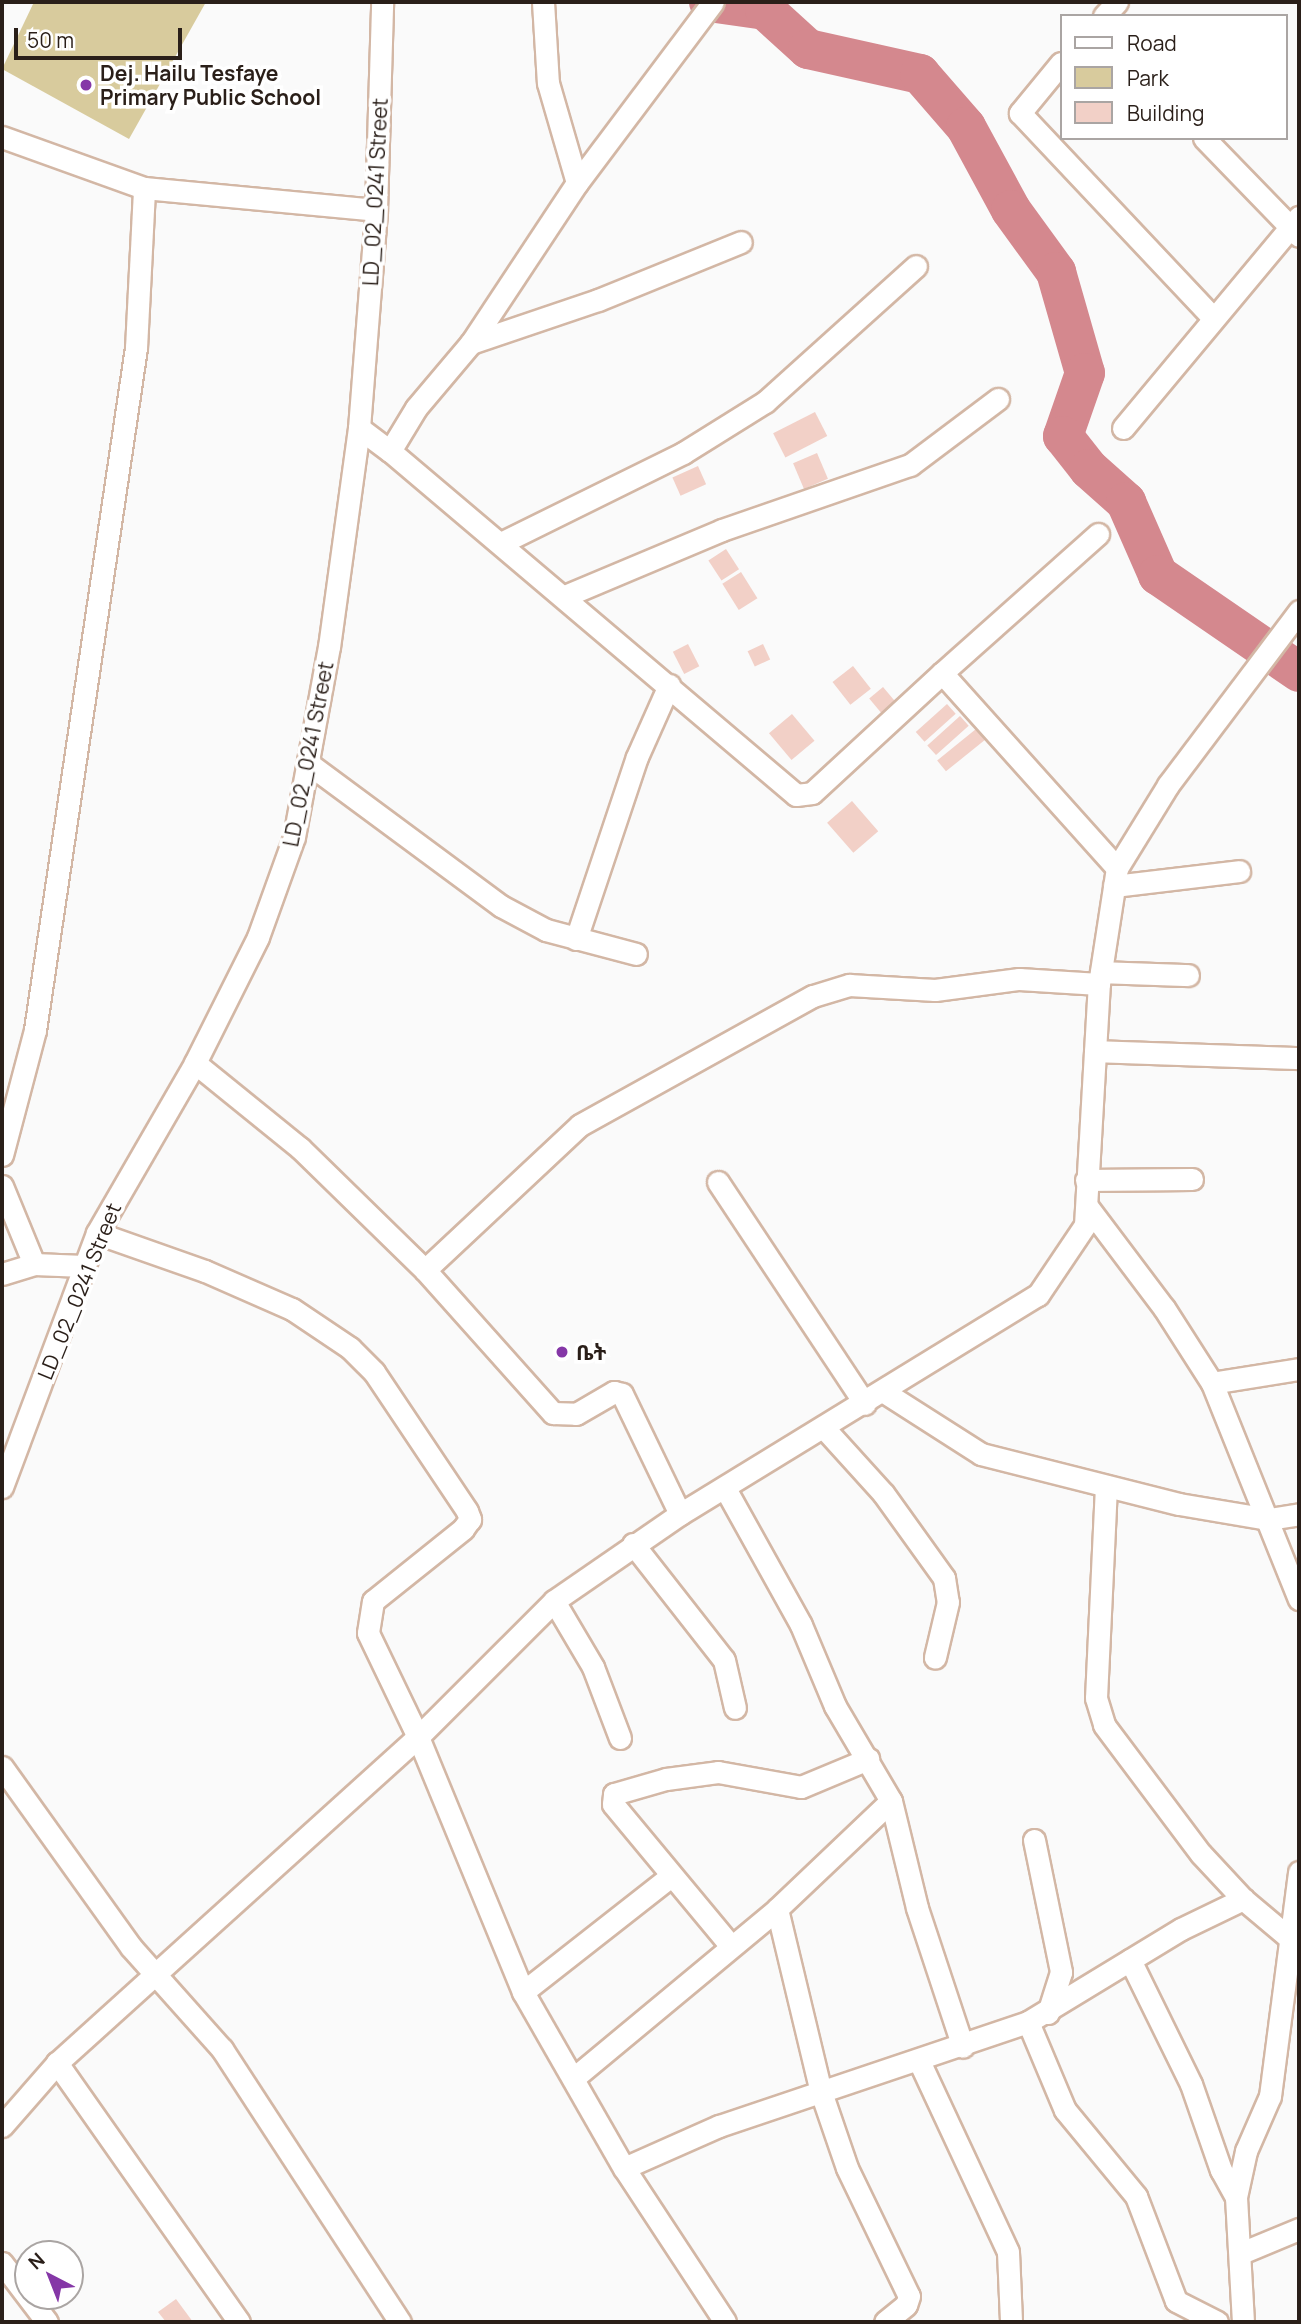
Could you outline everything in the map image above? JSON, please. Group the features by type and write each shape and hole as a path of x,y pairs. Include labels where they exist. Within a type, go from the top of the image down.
{"street":[{"name":"LD_02_0241 Street","path":"2,1487 97,1233 195,1063 258,937 294,837 309,764 359,428 376,210 382,2"},
{"path":"543,2 548,83 577,183"},
{"path":"390,452 416,408 471,343 577,183 713,2"},
{"path":"1060,63 1020,113 1212,317"},
{"path":"2,136 144,188 376,210"},
{"path":"1123,428 1212,317 1296,227 1206,140"},
{"path":"2,1155 35,1030 136,348 144,188"},
{"path":"471,343 598,300 741,242"},
{"path":"501,543 683,453 765,402 916,266"},
{"path":"565,596 722,530 910,465 998,399"},
{"path":"359,428 565,596 780,784 804,796 1098,534"},
{"path":"2,2126 57,2063 157,1976 418,1737 554,1601 680,1514 726,1490 1038,1296 1078,1243 1087,1206 1086,1180 1100,978 1115,877 1132,836 1270,645 1299,611"},
{"path":"942,673 1115,877"},
{"path":"576,939 636,757 669,685"},
{"path":"309,764 502,906 576,939 636,954"},
{"path":"1115,877 1240,871"},
{"path":"425,1270 590,1118 813,996 849,985 934,989 1019,979 1188,975"},
{"path":"1095,1051 1299,1058"},
{"path":"195,1063 300,1148 425,1270 553,1413 576,1414 614,1392 622,1394 680,1514"},
{"path":"1086,1180 1192,1179"},
{"path":"718,1182 865,1404"},
{"path":"2,1186 34,1265"},
{"path":"1087,1206 1164,1308 1212,1383 1299,1599"},
{"path":"97,1233 205,1270 292,1309 350,1348 374,1372 467,1511 470,1519 463,1530 373,1601 367,1615 368,1633 418,1737 523,1992 575,2077 624,2168 725,2322"},
{"path":"2,1274 34,1265 84,1266"},
{"path":"1212,1383 1299,1369"},
{"path":"884,1392 981,1454 1106,1486 1269,1519 1299,1514"},
{"path":"824,1428 883,1493 944,1578 948,1602 935,1657"},
{"path":"1106,1486 1096,1698 1104,1725 1201,1854 1243,1899 1295,1941"},
{"path":"726,1490 891,1801 917,1908 962,2047"},
{"path":"633,1544 724,1660 735,1708"},
{"path":"554,1601 593,1667 620,1738"},
{"path":"730,1945 613,1804 620,1791 718,1772 801,1787 868,1759"},
{"path":"2,1767 131,1947 222,2049 400,2322"},
{"path":"575,2077 730,1945 777,1909 891,1801"},
{"path":"1034,1840 1060,1972 1048,2013"},
{"path":"1242,2322 1241,2253 1236,2197 1246,2151 1270,2096 1295,1941 1299,1872"},
{"path":"523,1992 671,1876"},
{"path":"624,2168 719,2126 920,2063 1028,2022 1048,2013 1130,1960 1243,1899"},
{"path":"777,1909 821,2092 847,2168 909,2296 906,2305 886,2322"},
{"path":"1130,1960 1191,2084 1221,2169 1236,2197"},
{"path":"1028,2022 1065,2110 1136,2196 1176,2301 1217,2322"},
{"path":"57,2063 239,2322"},
{"path":"920,2063 1008,2252 1011,2322"},
{"path":"1241,2253 1299,2229"},
{"path":"2,2263 47,2322"}],"green space":[{"path":"34,2 206,2 129,139 2,69"}],"building":[{"path":"815,412 827,436 785,457 773,433"},
{"path":"817,453 828,479 804,489 793,463"},
{"path":"698,466 706,484 681,496 672,477"},
{"path":"726,549 739,569 721,581 708,560"},
{"path":"741,572 757,598 739,610 722,584"},
{"path":"688,644 699,666 684,674 673,652"},
{"path":"763,644 770,659 755,667 748,651"},
{"path":"853,666 871,689 850,705 833,682"},
{"path":"883,687 898,705 884,716 869,699"},
{"path":"947,704 956,714 924,742 916,732"},
{"path":"792,714 814,741 792,760 769,733"},
{"path":"960,716 969,726 936,755 927,745"},
{"path":"976,729 985,740 946,771 937,760"},
{"path":"852,801 878,831 853,853 827,823"},
{"path":"176,2299 193,2322 166,2322 158,2312"}],"waterway":[{"path":"709,2 765,10 808,49 920,74 966,127 1011,210 1056,272 1085,373 1063,436 1089,469 1126,502 1158,575 1299,672"}],"place":[{"name":"Dej. Hailu Tesfaye Primary Public School","path":"86,85"},
{"name":"ቤት","path":"562,1352"}]}
